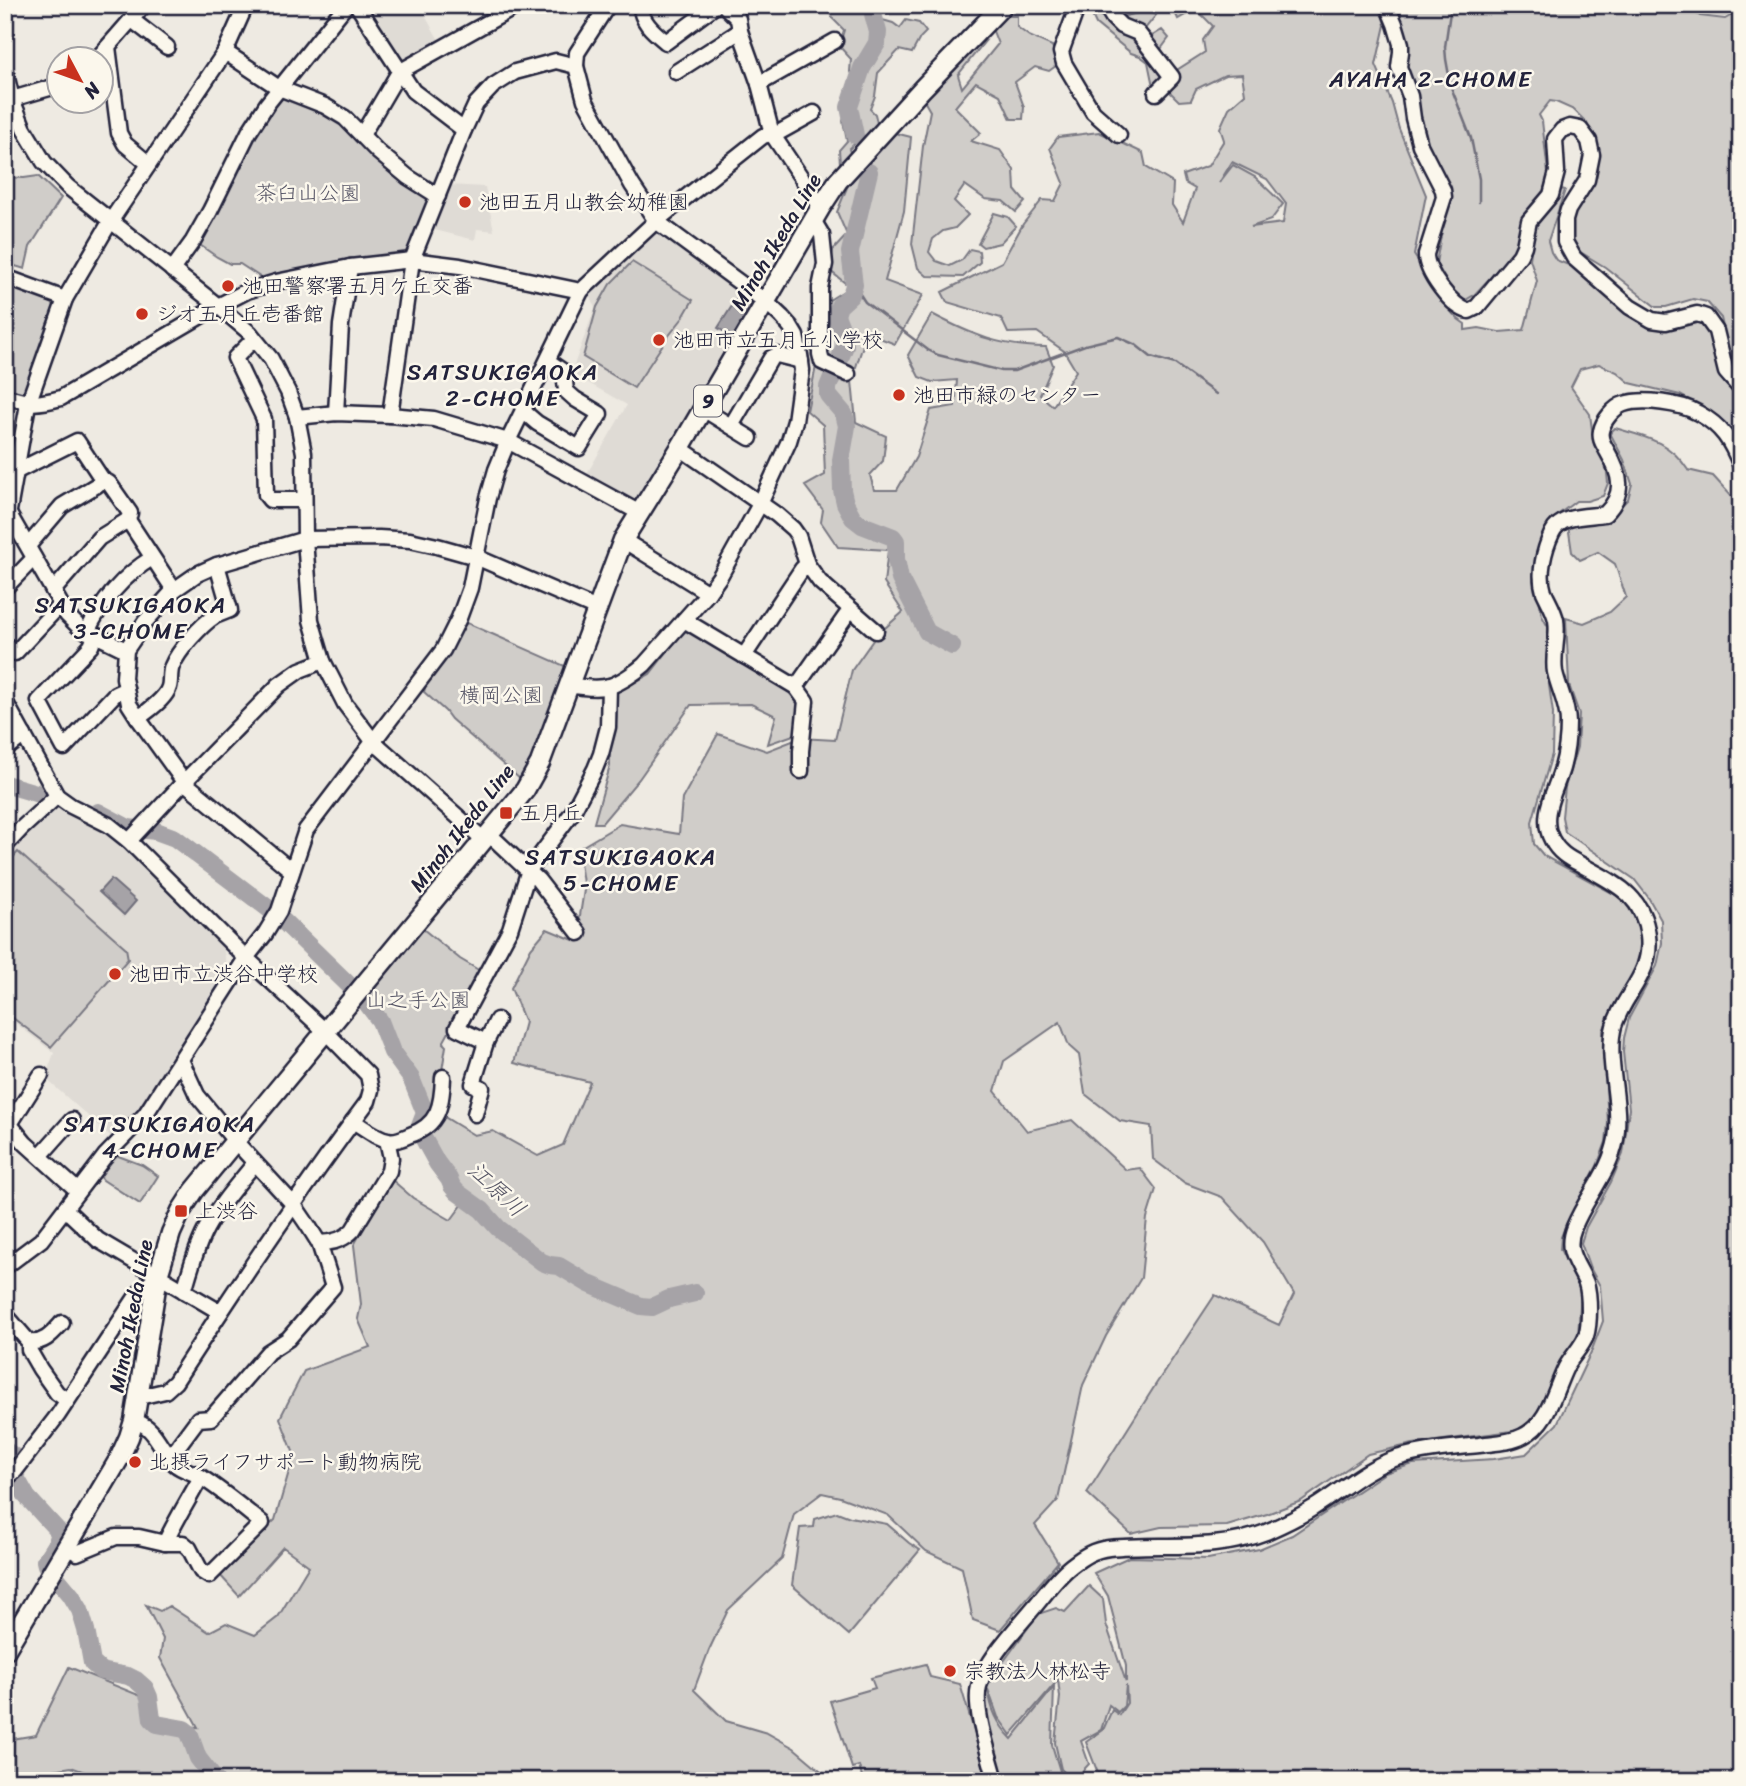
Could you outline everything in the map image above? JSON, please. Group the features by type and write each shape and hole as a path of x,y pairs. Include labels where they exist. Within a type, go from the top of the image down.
{"main road":[{"name":"Minoh Ikeda Line","path":"7,1641 66,1550 129,1437 158,1276 181,1211 194,1191 525,790 540,763 623,540 681,448 817,213 838,181 1003,5"}],"street":[{"path":"5,11 6,5"},
{"path":"109,46 144,5"},
{"path":"5,533 29,404 65,299 110,222 225,52 246,5"},
{"path":"172,270 193,241 249,132 267,104 346,5"},
{"path":"357,5 413,91 464,130"},
{"path":"362,135 399,72 519,5"},
{"path":"608,5 577,53 576,66 585,100 632,185 656,221 766,302 782,317 814,359"},
{"path":"641,5 640,10 649,27 666,42 716,5"},
{"path":"569,685 610,686 636,672 708,593 729,562 783,457 795,421 802,370 814,359 820,288 825,264 817,213 772,134 738,19 724,5"},
{"path":"1078,5 1061,52 1064,63 1093,112 1119,135"},
{"path":"1105,5 1121,26 1138,33 1172,77 1156,93"},
{"path":"1387,5 1401,44 1399,67 1410,96 1420,145 1443,190 1444,197 1426,260 1455,305 1469,311 1477,307 1520,256 1529,221 1551,195 1557,172 1555,139 1562,130 1570,127 1580,129 1589,141 1592,155 1587,180 1568,210 1565,220 1565,242 1574,258 1630,307 1652,320 1666,322 1697,314 1706,317 1716,331 1726,372 1741,389"},
{"path":"132,20 167,47"},
{"path":"676,72 740,31"},
{"path":"759,84 835,41"},
{"path":"225,52 279,88 325,106 345,118 378,152 408,177 438,196"},
{"path":"390,415 412,260 476,104 493,86 515,72 556,61 576,66"},
{"path":"5,70 9,92 24,129 44,162 68,187 110,222 218,306 254,339 271,359 297,417 304,453 305,539 311,620 323,661 345,704 373,741 529,870 579,933"},
{"path":"9,92 46,87"},
{"path":"116,110 119,133 125,144 149,164"},
{"path":"5,1268 41,1240 105,1156 145,1115 279,911 306,830 443,650 470,588 493,480 508,440 581,291 656,221 763,136 780,132 814,113"},
{"path":"5,396 29,404 61,398 247,291 276,282 350,267 412,260 460,266 581,291"},
{"path":"336,414 341,325 350,267"},
{"path":"5,277 65,299"},
{"path":"254,339 235,358 264,419 266,495 270,500 304,500"},
{"path":"731,426 771,358 777,355 814,359 848,374"},
{"path":"523,411 537,423 579,448 600,414 566,391 564,372 548,361"},
{"path":"996,1781 977,1704 979,1686 1000,1649 1061,1575 1094,1550 1128,1546 1214,1545 1242,1541 1296,1518 1366,1472 1392,1460 1420,1452 1508,1441 1524,1436 1539,1424 1567,1365 1586,1338 1589,1299 1587,1287 1570,1248 1570,1237 1605,1170 1616,1139 1617,1103 1611,1044 1613,1030 1619,1012 1645,968 1649,955 1645,918 1633,898 1622,887 1562,854 1550,837 1546,820 1563,765 1569,723 1554,668 1556,621 1544,592 1542,566 1552,533 1559,522 1605,514 1614,506 1619,496 1620,481 1600,436 1607,418 1619,406 1654,402 1684,406 1695,411 1723,431 1730,440 1741,466"},
{"path":"703,409 750,438"},
{"path":"297,417 336,414 434,419 508,440 640,513"},
{"path":"17,471 77,441 102,479 109,483 130,513 128,520 99,538 53,591"},
{"path":"681,448 793,528 807,564 820,582 876,631"},
{"path":"5,588 62,506 97,485 102,479"},
{"path":"9,513 66,615 79,627 126,650"},
{"path":"128,520 174,590"},
{"path":"292,871 184,782 129,704 124,678 126,650 145,622 174,590 216,565 305,539 379,538 410,540 476,558 597,609"},
{"path":"623,540 708,593"},
{"path":"126,689 115,694 64,748 39,701 91,646 96,613 134,569 152,558"},
{"path":"744,656 807,564"},
{"path":"138,718 149,711 167,691 177,656 203,626 230,610 216,565"},
{"path":"5,644 15,653 60,605"},
{"path":"796,687 850,610"},
{"path":"684,620 796,687 806,701 801,771"},
{"path":"129,841 279,685 300,670 323,661"},
{"path":"486,1042 457,1028 510,929 529,870 572,813 595,769 608,727 610,686"},
{"path":"5,701 57,796 109,825 129,841 368,1075 371,1090 368,1101 220,1312 175,1382 165,1391 138,1397"},
{"path":"5,750 24,735"},
{"path":"5,846 57,796"},
{"path":"475,1114 482,1088 473,1084 486,1042 497,1020"},
{"path":"169,1458 198,1419 211,1418 268,1352 288,1339 333,1287 319,1243 294,1205 197,1095 181,1060"},
{"path":"41,1075 8,1121 25,1143 77,1190"},
{"path":"353,1121 387,1140 398,1139 421,1130 438,1114 443,1077"},
{"path":"40,1156 72,1120"},
{"path":"319,1243 334,1242 348,1236 359,1223 389,1171 391,1158 387,1140"},
{"path":"184,1291 206,1229 255,1163"},
{"path":"65,1209 98,1240 220,1312"},
{"path":"10,1475 58,1415 138,1294 158,1276"},
{"path":"5,1314 29,1342 29,1350 57,1393 67,1400"},
{"path":"29,1342 36,1343 46,1339 62,1323"},
{"path":"66,1550 77,1553 116,1538 139,1537 183,1543 189,1548 201,1571 209,1576 262,1522 201,1477 178,1467 155,1435 143,1423 134,1421"},
{"path":"165,1542 201,1477"}],"shaded area":[{"path":"362,5 419,5 440,42 407,61 394,57"},
{"name":"池田五月山教会幼稚園","path":"448,185 485,187 494,231 477,229 475,240 431,229"},
{"name":"池田市立五月丘小学校","path":"655,233 756,303 637,504 585,477 627,405 571,373 595,308 588,292"},
{"path":"737,298 752,307 733,337 718,328"},
{"name":"池田市立渋谷中学校","path":"54,809 104,831 216,939 224,951 225,982 141,1112 115,1140 45,1078 54,1053 5,1015 5,856"},
{"path":"111,879 136,901 124,915 99,892"}],"green space":[{"path":"828,5 874,5 879,19 900,28 906,20 919,23 926,32 912,53 899,50 878,73 870,109 875,114 878,127 871,135 863,136 849,149 852,158 846,166 840,163 839,150 847,141 843,121 856,75 850,72 851,59 839,46 844,30 832,18"},
{"path":"1083,5 1109,5 1122,16 1145,12 1156,15 1145,29 1152,36 1162,30 1169,38 1161,49 1175,71 1205,52 1203,40 1213,26 1196,9 1178,19 1172,6 1174,5 1380,5 1385,25 1376,65 1426,195 1414,255 1452,313 1465,324 1465,330 1524,330 1537,281 1530,259 1535,224 1557,188 1565,190 1548,241 1556,260 1583,274 1627,310 1700,321 1710,333 1719,373 1741,405 1741,446 1716,415 1680,395 1630,383 1617,372 1599,364 1580,369 1571,387 1590,414 1594,445 1606,464 1608,483 1603,496 1576,501 1559,514 1543,534 1534,569 1542,616 1548,627 1547,671 1553,713 1552,754 1532,822 1534,844 1544,856 1616,895 1626,904 1638,922 1641,944 1639,963 1603,1031 1608,1123 1606,1142 1597,1166 1561,1237 1560,1249 1581,1291 1578,1336 1561,1362 1535,1417 1520,1430 1413,1444 1368,1454 1301,1501 1227,1526 1161,1527 1131,1534 1087,1493 1215,1295 1279,1325 1294,1294 1263,1242 1222,1197 1185,1183 1153,1159 1151,1126 1120,1121 1085,1094 1079,1055 1069,1046 1060,1022 1004,1061 995,1091 1027,1131 1072,1120 1126,1170 1140,1168 1156,1189 1147,1218 1141,1278 1106,1336 1083,1385 1058,1500 1035,1525 1058,1562 1000,1630 973,1620 962,1568 926,1551 888,1515 822,1493 794,1514 782,1559 728,1610 694,1690 726,1721 767,1733 794,1748 833,1781 110,1781 71,1767 12,1777 5,1756 5,1740 36,1735 69,1667 141,1696 161,1724 198,1727 160,1658 163,1639 146,1605 160,1611 169,1606 209,1632 226,1623 255,1635 278,1617 309,1566 283,1547 239,1596 219,1574 275,1520 294,1454 280,1418 304,1371 370,1347 358,1319 361,1304 354,1245 391,1179 413,1198 451,1220 465,1201 418,1129 441,1115 474,1135 493,1131 538,1156 563,1145 590,1082 514,1063 525,1022 511,988 531,948 547,929 576,941 584,890 578,849 620,824 679,834 682,799 718,734 767,751 800,738 835,740 852,670 876,636 903,612 884,583 888,550 838,547 821,522 823,510 805,486 825,475 823,425 807,411 816,366 852,381 856,422 886,436 883,461 870,475 874,490 897,490 916,457 931,410 955,406 957,380 932,382 919,377 908,355 932,314 987,338 1015,345 1046,347 1053,365 1040,395 1053,406 1076,371 1064,351 1037,332 1008,333 1001,318 947,302 942,292 1002,262 1023,224 1042,200 1055,201 1064,183 1050,148 1058,137 1099,132 1143,153 1146,167 1173,183 1172,205 1183,222 1195,189 1185,183 1183,175 1208,166 1224,140 1220,128 1229,108 1245,94 1242,74 1225,75 1196,89 1191,100 1179,101 1168,90 1154,91 1148,62 1131,53 1096,24 1090,11","holes":["1232,162 1267,179 1286,204 1283,223 1251,227 1271,220 1283,204 1255,177 1233,165 1219,183"]},
{"path":"1393,5 1684,5 1700,16 1725,19 1741,10 1741,376 1732,368 1721,318 1707,302 1693,299 1666,307 1656,307 1605,267 1577,250 1568,238 1569,223 1585,197 1592,179 1592,139 1587,123 1574,110 1556,102 1550,101 1539,115 1548,173 1544,190 1520,224 1518,248 1474,295 1464,301 1451,289 1436,263 1448,196 1447,186 1427,141 1406,71 1405,43"},
{"path":"1689,5 1741,6 1725,15 1702,13"},
{"path":"1000,16 1017,16 1017,27 1029,36 1052,46 1060,63 1049,71 1035,67 1015,82 1024,107 1023,119 1011,119 1000,95 976,82 955,107 981,133 971,141 1000,150 1014,170 1015,190 1025,202 1016,212 1003,201 985,199 965,185 954,201 968,215 955,228 943,231 933,239 929,252 936,261 950,266 962,260 970,249 979,251 980,262 963,277 927,276 918,268 912,244 923,146 930,111 923,99 975,44 985,41 958,75 962,88 998,44 991,26"},
{"name":"茶臼山公園","path":"280,95 343,121 430,196 410,254 263,279 240,264 230,264 217,257 197,243 247,146"},
{"path":"895,133 911,137 904,211 885,281 923,295 895,344 867,333 855,370 825,359 826,302 850,287 829,270 833,250 847,235 837,212 850,180"},
{"path":"38,176 61,198 30,247 25,269 5,263 5,177"},
{"path":"994,213 1008,217 1016,226 1000,243 983,247 978,243"},
{"path":"632,262 693,300 634,388 583,357 597,307 610,284"},
{"path":"5,282 58,302 27,394 22,398 5,392"},
{"path":"1615,428 1665,446 1688,470 1713,476 1741,503 1741,1781 1101,1781 1086,1742 1103,1730 1112,1710 1119,1715 1127,1703 1126,1685 1124,1706 1118,1712 1109,1705 1101,1730 1081,1741 1089,1764 1073,1781 1061,1769 1055,1743 1060,1697 1058,1680 1011,1735 998,1717 988,1689 996,1716 1012,1739 1054,1687 1052,1745 1063,1781 1003,1781 987,1728 984,1700 986,1686 991,1674 991,1682 1038,1614 1056,1608 1065,1612 1089,1586 1103,1599 1106,1624 1126,1682 1126,1666 1108,1596 1094,1573 1129,1557 1208,1559 1259,1549 1292,1535 1385,1473 1413,1464 1494,1459 1526,1454 1557,1424 1591,1352 1603,1321 1600,1286 1581,1243 1586,1227 1623,1154 1629,1109 1624,1038 1629,1018 1657,966 1662,943 1661,920 1634,879 1565,832 1562,817 1565,787 1577,747 1579,714 1569,685 1566,618 1584,623 1610,612 1626,597 1615,564 1598,552 1580,560 1572,552 1568,525 1612,515 1628,499 1632,484 1624,460 1610,433"},
{"name":"横岡公園","path":"467,623 567,667 536,751 521,780 451,719 424,692 425,688 421,684 459,630"},
{"path":"685,629 801,699 799,733 768,744 776,716 751,704 691,705 639,779 602,823 594,823 610,766 615,693 650,674"},
{"path":"18,852 126,948 128,959 51,1047 5,1012 5,866"},
{"name":"山之手公園","path":"423,929 460,959 482,972 443,1043 446,1046 436,1107 427,1116 413,1076 392,1051 380,1019 365,999"},
{"path":"113,1154 142,1165 158,1176 140,1204 103,1180 97,1172"},
{"path":"837,1512 887,1524 920,1550 849,1635 792,1585 800,1528 814,1527 815,1519"},
{"path":"926,1664 930,1677 960,1684 989,1781 863,1781 859,1766 852,1768 830,1701 875,1688 871,1678"}],"waterway":[{"path":"855,135 849,107 862,68 877,43 878,32 873,14 878,5"},
{"path":"1451,5 1445,47 1446,59 1451,87 1471,138 1479,179 1479,202"},
{"path":"869,172 850,252 854,285 851,295 839,306 836,315 845,338 845,346 828,387 828,395 844,414 847,426 841,460 842,490 853,518 862,525 893,537 896,541 900,579 927,632 952,646"},
{"path":"854,285 865,302 938,355 1002,371 1014,371 1085,345 1118,337 1136,345 1151,357 1175,364 1216,394"},
{"name":"江原川","path":"5,784 46,796"},
{"name":"江原川","path":"98,812 128,828 156,831 175,838 277,915 350,986"},
{"name":"江原川","path":"363,998 380,1021 392,1052 411,1078 425,1113 420,1126 421,1134 457,1192 542,1262 559,1266 589,1284 641,1306 652,1307 669,1299 695,1293"},
{"path":"5,1450 16,1458 11,1469 27,1497 60,1533 45,1561 80,1610 92,1663 101,1671 128,1676 145,1688 152,1719 157,1724 184,1729 189,1733 198,1758 216,1781"}],"place":[{"name":"池田五月山教会幼稚園","path":"465,202"},
{"name":"池田警察署五月ケ丘交番","path":"228,286"},
{"name":"ジオ五月丘壱番館","path":"142,314"},
{"name":"池田市立五月丘小学校","path":"659,340"},
{"name":"池田市緑のセンター","path":"899,395"},
{"name":"五月丘","path":"506,813"},
{"name":"池田市立渋谷中学校","path":"115,974"},
{"name":"上渋谷","path":"181,1211"},
{"name":"北摂ライフサポート動物病院","path":"135,1462"},
{"name":"宗教法人林松寺","path":"950,1671"}],"district":[{"name":"AYAHA 2-CHOME","path":"1431,79"},
{"name":"SATSUKIGAOKA 2-CHOME","path":"503,385"},
{"name":"SATSUKIGAOKA 3-CHOME","path":"131,618"},
{"name":"SATSUKIGAOKA 5-CHOME","path":"621,870"},
{"name":"SATSUKIGAOKA 4-CHOME","path":"160,1137"}]}
